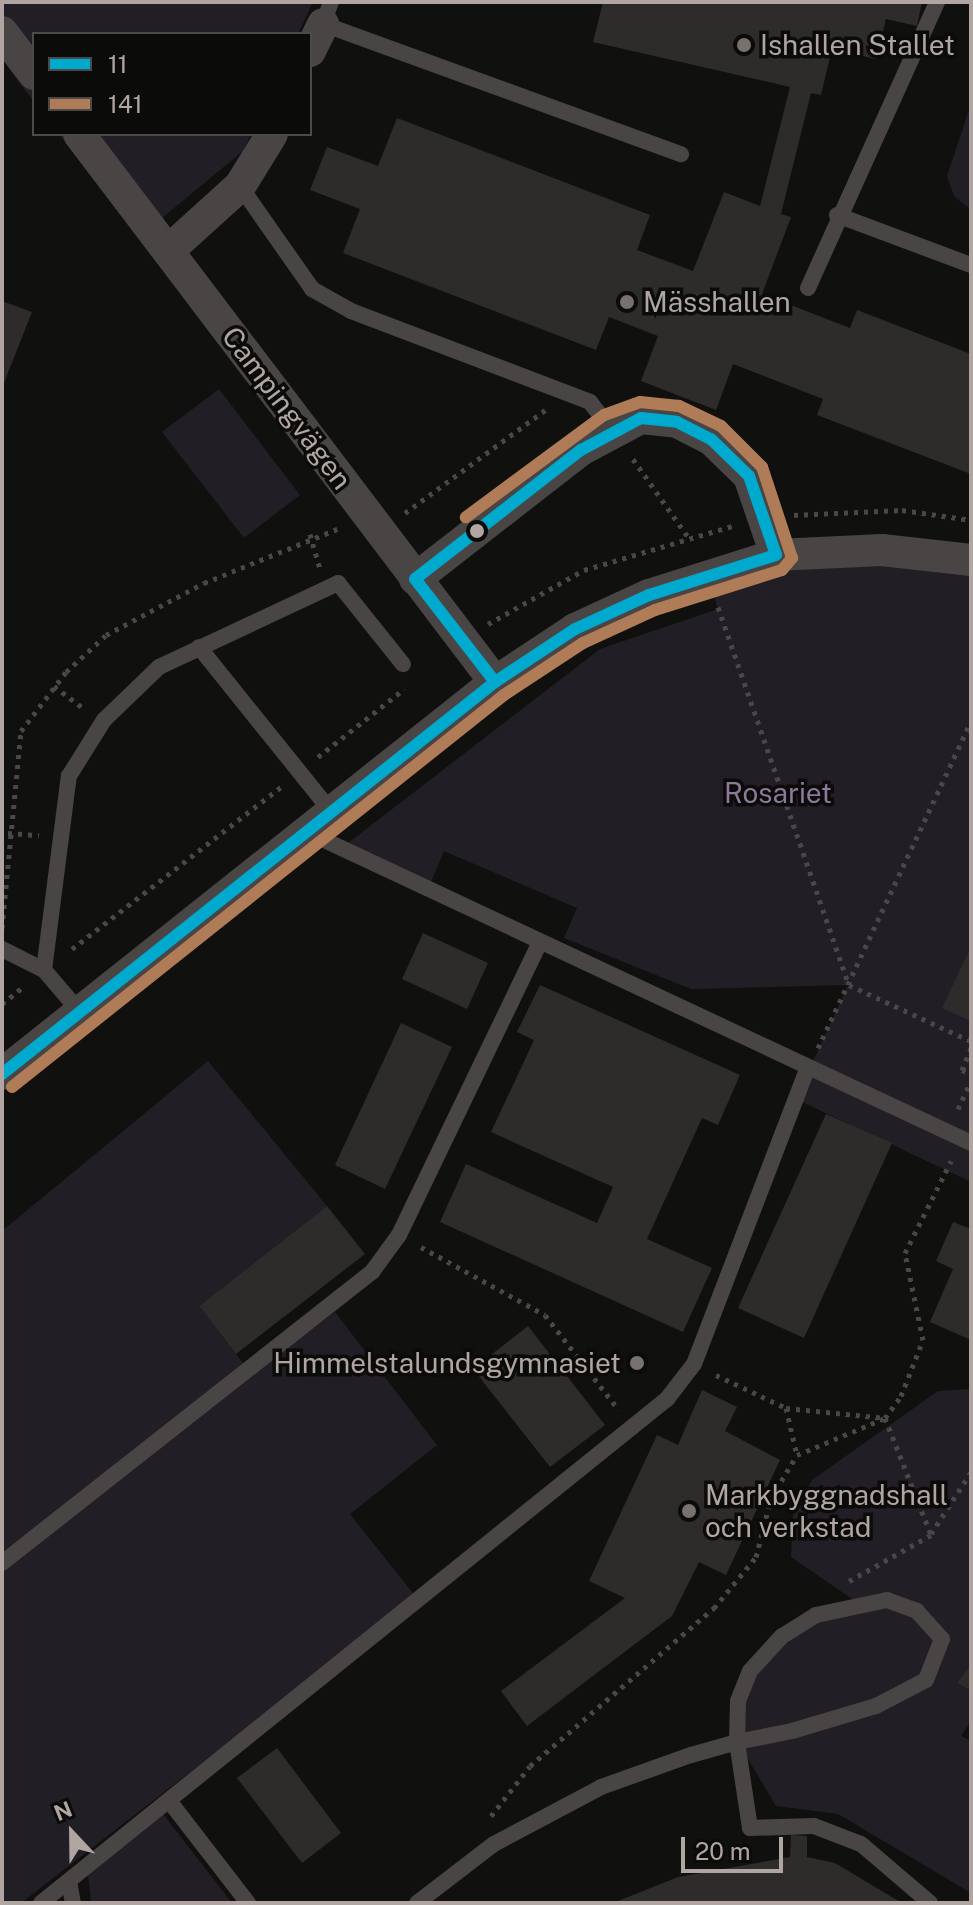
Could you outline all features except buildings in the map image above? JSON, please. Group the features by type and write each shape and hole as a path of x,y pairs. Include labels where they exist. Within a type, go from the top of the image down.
{"street":[{"path":"2,32 32,71"},
{"name":"Campingvägen","path":"81,136 495,682"},
{"path":"168,251 240,186 271,136"},
{"path":"415,579 611,429 641,418 677,422 711,439 749,476 776,555"},
{"path":"2,1074 495,682 575,629 707,575 776,555 882,550 971,560"}],"lane":[{"path":"808,288 837,215 937,2"},
{"path":"321,26 681,154"},
{"path":"240,186 312,289 351,311 590,402 611,429"},
{"path":"837,215 971,265"},
{"path":"44,970 69,776 104,720 159,667 338,583 403,664"},
{"path":"199,647 331,811"},
{"path":"305,831 807,1070 967,1141"},
{"path":"2,1563 372,1272 399,1235 539,944"},
{"path":"2,950 44,970 80,1012"},
{"path":"41,1903 633,1427 694,1364 807,1070"},
{"path":"417,1903 543,1815 737,1742 876,1706 926,1680 942,1639 917,1611 887,1600 837,1610 782,1636 750,1671 738,1701 737,1742 750,1828 814,1826 861,1844 930,1903"},
{"path":"170,1802 248,1903"},
{"path":"69,1881 73,1903"}],"path":[{"path":"611,429 688,537"},
{"path":"310,534 326,588"},
{"path":"707,575 849,985 971,1041"},
{"path":"54,686 104,720"},
{"path":"807,1070 971,721"},
{"path":"971,1048 962,1070 971,1074"},
{"path":"483,1827 530,1766 722,1598 756,1557 771,1498 797,1455 885,1418 923,1340 905,1253 967,1141"},
{"path":"399,1235 545,1315 633,1427"},
{"path":"694,1364 786,1408 885,1418"},
{"path":"786,1408 797,1455"},
{"path":"885,1418 931,1535"},
{"path":"837,1610 837,1588 931,1535 971,1472"}],"green space":[{"path":"2,2 313,2 299,32 32,32 32,99 2,60"},
{"path":"971,104 971,210 954,196 947,176"},
{"path":"61,136 250,136 243,151 138,238"},
{"path":"219,389 300,495 244,538 162,432"},
{"name":"Rosariet","path":"776,555 971,560 971,1182 796,1099 848,985 691,989 564,938 577,908 444,851 431,882 348,843 600,649 718,609 707,575"},
{"path":"208,1061 327,1206 199,1306 252,1375 335,1312 437,1445 350,1514 416,1597 21,1903 2,1903 2,1231"},
{"path":"971,1389 971,1664 957,1683 971,1691 971,1721 961,1736 971,1741 971,1893 838,1814 776,1806 738,1742 738,1701 782,1636 858,1603 791,1557 793,1515 812,1480 938,1391"},
{"path":"160,1810 232,1903 91,1903 88,1873"}],"transit line":[{"name":"141","path":"12,1087 504,695 583,643 655,610 782,570 792,558 762,467 721,426 679,406 640,402 604,415 466,517"},
{"name":"11","path":"641,418 677,422 711,439 749,476 776,555 649,595 575,629 495,682 415,579 581,450 641,418"},
{"name":"11","path":"2,1074 495,682"}],"place":[{"name":"Ishallen Stallet","path":"744,45"},
{"name":"Mässhallen","path":"627,302"},
{"name":"Himmelstalundsgymnasiet","path":"637,1363"},
{"name":"Markbyggnadshall och verkstad","path":"689,1511"}]}
